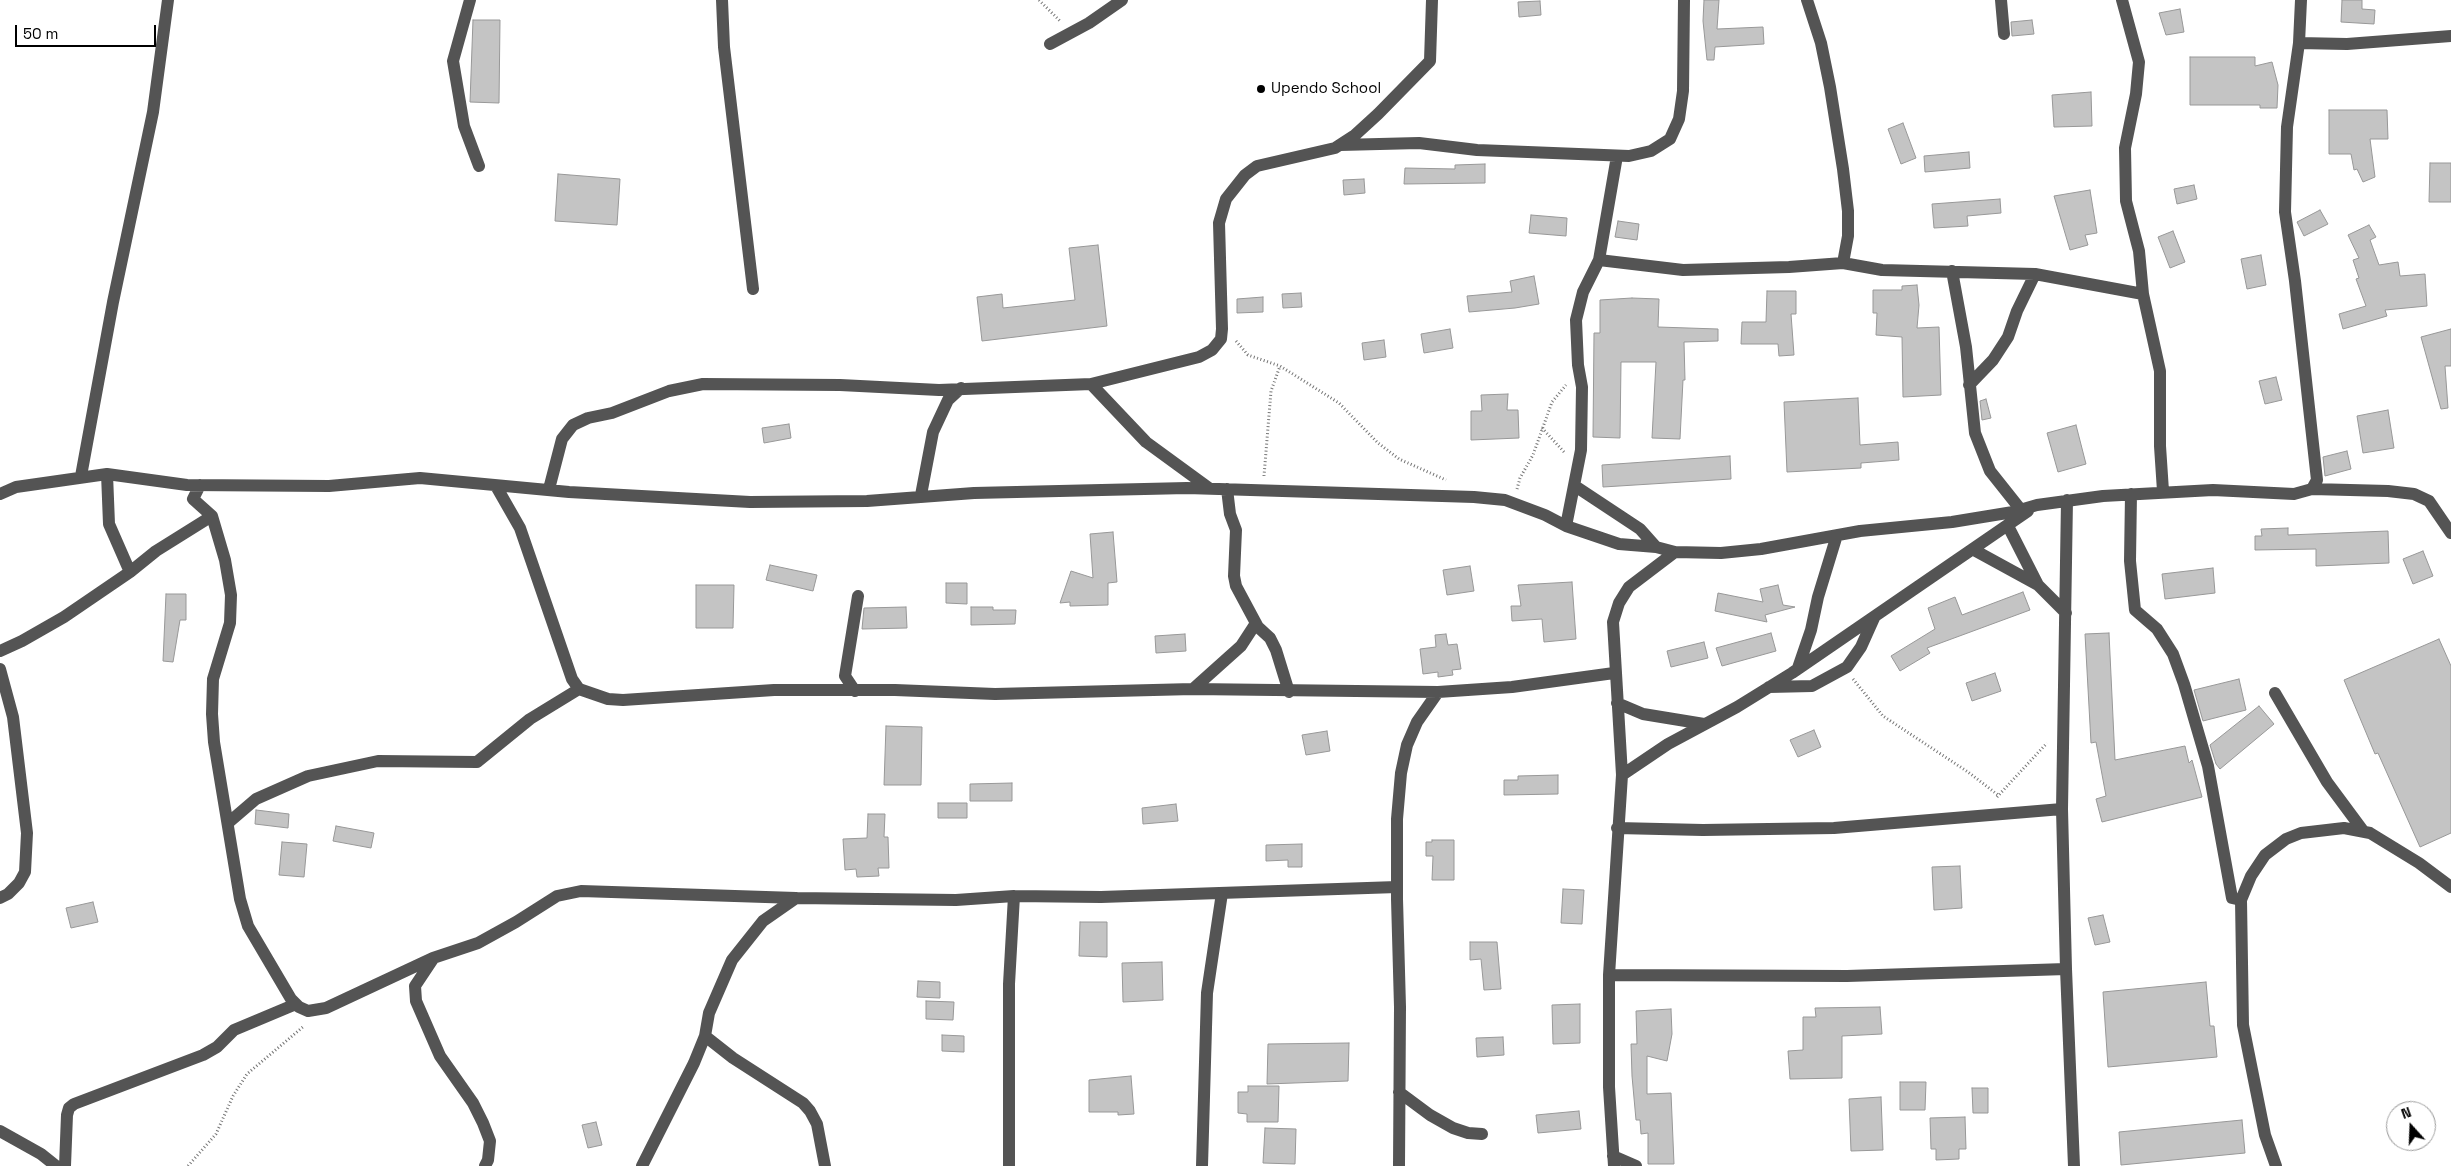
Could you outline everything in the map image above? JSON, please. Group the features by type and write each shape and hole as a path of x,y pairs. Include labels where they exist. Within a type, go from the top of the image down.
{"street":[{"path":"81,476 113,302 153,112 168,0"},
{"path":"470,0 453,61 464,126 479,166"},
{"path":"722,0 724,47 753,289"},
{"path":"1050,44 1073,33 1122,0"},
{"path":"549,489 562,439 573,425 588,418 612,413 669,391 703,384 840,385 939,390 1091,384 1199,357 1217,346 1221,338 1223,319 1219,260 1220,223 1226,199 1245,175 1257,166 1310,155 1340,145 1355,135 1378,114 1430,61 1432,0"},
{"path":"1340,145 1419,143 1477,150 1617,156 1629,156 1661,146 1670,139 1679,119 1683,91 1684,0"},
{"path":"1807,0 1821,43 1830,87 1848,211 1848,236 1843,263"},
{"path":"2001,0 2004,34"},
{"path":"2122,0 2139,62 2136,94 2125,148 2126,201 2139,250 2143,294 2160,370 2160,446 2163,491"},
{"path":"2302,0 2299,43 2288,127 2285,212 2295,281 2317,480 2312,489"},
{"path":"2299,43 2347,44 2451,36"},
{"path":"1566,526 1581,450 1582,396 1578,365 1576,320 1583,292 1599,260 1617,156"},
{"path":"1599,260 1683,270 1789,267 1843,263 1882,270 2035,274 2143,294"},
{"path":"1952,271 1960,306 1975,433 1990,471 2021,510"},
{"path":"1969,385 1993,360 2008,337 2017,311 2035,274"},
{"path":"1091,384 1146,442 1209,489"},
{"path":"921,495 933,432 948,400 961,388"},
{"path":"108,474 109,524 130,572"},
{"path":"0,494 16,487 81,476 108,474 200,485 329,486 420,478 496,486 750,502 867,501 921,495 1080,489 1263,490 1505,500 1546,515 1566,526 1619,544 1656,547 1675,552 1721,553 1761,549 1837,535 1952,522 2067,500 2163,491 2213,490 2294,494 2312,489 2388,491 2414,494 2429,501 2451,533"},
{"path":"200,485 193,499 212,516 225,560 231,595 230,623 213,679 212,714 214,742 240,899 248,926 296,1004 308,1011 326,1008 433,958 478,943 566,893 599,890 796,898 956,900 1014,896 1101,897 1397,887"},
{"path":"496,486 520,528 568,670 579,689 608,699 623,700 774,690 995,694 1193,689 1289,692 1438,692 1512,687 1614,673"},
{"path":"1575,486 1640,529 1656,547"},
{"path":"1227,489 1230,514 1236,530 1234,576 1236,586 1256,623 1270,638 1276,650 1289,692"},
{"path":"2131,494 2130,561 2135,610 2157,629 2173,654 2208,766 2232,898 2240,900"},
{"path":"2067,500 2062,809 2074,1166"},
{"path":"1622,775 1668,744 1769,687 1874,618 2038,505"},
{"path":"0,651 64,617 130,572 156,551 212,516"},
{"path":"2008,526 2038,585"},
{"path":"1798,668 1811,630 1818,597 1837,535"},
{"path":"1974,550 2038,585 2066,613"},
{"path":"1636,1166 1614,1161 1609,1087 1609,975 1617,828 1622,775 1614,673 1613,622 1619,603 1629,587 1675,552"},
{"path":"855,691 845,676 858,596"},
{"path":"1769,687 1812,686 1847,667 1861,647 1874,618"},
{"path":"1193,689 1240,646 1256,623"},
{"path":"0,669 13,717 27,833 25,872 19,883 8,894 0,898"},
{"path":"228,824 256,799 308,776 378,761 476,762 485,758 502,740 530,719 579,689"},
{"path":"1398,1166 1400,1007 1397,819 1400,773 1407,745 1417,722 1438,692"},
{"path":"2275,693 2327,782 2364,832"},
{"path":"1617,702 1643,714 1667,720 1704,724"},
{"path":"1617,828 1703,830 1834,828 2062,809"},
{"path":"2276,1166 2265,1135 2243,1025 2240,900 2251,876 2266,855 2286,839 2301,833 2344,828 2370,833 2419,862 2451,887"},
{"path":"1202,1166 1207,993 1222,893"},
{"path":"1009,1166 1009,984 1014,896"},
{"path":"642,1166 705,1036 709,1013 732,960 763,921 796,898"},
{"path":"433,958 415,986 416,1002 440,1056 473,1103 483,1123 490,1141 488,1160 485,1166"},
{"path":"1609,975 1847,976 2066,969"},
{"path":"64,1166 67,1114 69,1108 74,1104 203,1055 217,1047 234,1030 296,1004"},
{"path":"705,1036 733,1058 802,1103 810,1111 817,1124 825,1166"},
{"path":"1399,1092 1430,1115 1453,1128 1468,1134 1482,1134"},
{"path":"0,1131 41,1154 56,1166"}],"path":[{"path":"1039,0 1073,33"},
{"path":"1223,319 1248,355 1280,366 1339,403 1378,443 1399,459 1445,479 1466,497"},
{"path":"1513,503 1520,478 1533,454 1552,402 1578,365"},
{"path":"1263,490 1271,390 1280,366"},
{"path":"1542,428 1577,466"},
{"path":"1847,667 1858,687 1883,716 1968,772 1998,795"},
{"path":"1985,814 1998,795 2064,726"},
{"path":"188,1166 216,1134 233,1096 248,1074 326,1008"}],"building":[{"path":"1704,0 1719,0 1717,29 1763,27 1764,44 1715,47 1714,60 1707,60 1703,21"},
{"path":"2342,0 2362,0 2362,9 2375,10 2374,24 2341,22"},
{"path":"1540,1 1541,15 1519,17 1518,2"},
{"path":"2180,9 2184,32 2166,35 2159,13"},
{"path":"473,20 500,20 499,103 470,102"},
{"path":"2032,20 2034,34 2012,36 2011,22"},
{"path":"2190,57 2255,57 2255,66 2272,62 2278,85 2277,108 2260,108 2260,105 2190,105"},
{"path":"2091,92 2092,126 2054,127 2052,95"},
{"path":"2329,110 2387,110 2388,139 2370,139 2375,177 2363,182 2357,169 2354,170 2351,154 2329,154"},
{"path":"1903,123 1916,158 1901,164 1888,129"},
{"path":"1969,152 1970,168 1925,172 1924,156"},
{"path":"2430,163 2451,163 2451,202 2429,202"},
{"path":"1485,164 1485,183 1404,184 1405,168 1455,169 1455,165"},
{"path":"558,174 620,179 617,225 555,221"},
{"path":"1364,179 1365,193 1344,195 1343,180"},
{"path":"2194,185 2197,199 2177,204 2174,189"},
{"path":"2090,190 2097,233 2085,235 2088,245 2070,250 2054,196"},
{"path":"2000,199 2001,213 1967,216 1968,226 1934,228 1932,204"},
{"path":"2320,210 2328,224 2304,236 2297,222"},
{"path":"1531,215 1567,218 1566,236 1529,233"},
{"path":"1618,221 1639,224 1637,240 1615,237"},
{"path":"2369,225 2376,237 2370,240 2379,265 2398,262 2400,276 2425,274 2427,306 2385,310 2387,316 2343,329 2339,314 2366,306 2356,279 2359,278 2353,260 2359,258 2348,235"},
{"path":"2173,231 2185,262 2170,268 2158,237"},
{"path":"1098,245 1107,326 982,341 977,297 1002,294 1003,308 1075,300 1069,248"},
{"path":"2261,255 2266,285 2247,289 2241,259"},
{"path":"1534,276 1539,304 1469,312 1467,296 1512,292 1510,281"},
{"path":"1917,285 1919,305 1917,328 1939,327 1941,395 1903,397 1902,337 1876,335 1877,313 1873,313 1873,290 1902,290 1902,286"},
{"path":"1767,291 1796,291 1796,314 1791,314 1794,355 1779,356 1778,344 1741,344 1742,322 1766,322"},
{"path":"1301,293 1302,307 1283,308 1282,294"},
{"path":"1263,297 1263,312 1237,313 1237,299"},
{"path":"1659,299 1658,327 1718,329 1718,341 1684,342 1685,380 1683,380 1680,439 1652,438 1656,362 1621,362 1620,438 1593,437 1594,333 1600,333 1600,300"},
{"path":"1450,329 1453,348 1424,353 1421,334"},
{"path":"2451,329 2451,366 2445,366 2448,408 2441,409 2421,337"},
{"path":"1384,340 1386,357 1364,360 1362,343"},
{"path":"2276,377 2282,400 2265,404 2259,381"},
{"path":"1508,394 1507,410 1518,410 1519,438 1471,440 1471,411 1482,411 1481,395"},
{"path":"1858,398 1860,445 1898,442 1899,460 1861,463 1861,468 1787,472 1784,402"},
{"path":"1986,399 1991,418 1982,420 1980,401"},
{"path":"2388,410 2394,448 2363,453 2357,416"},
{"path":"789,424 791,438 764,443 762,428"},
{"path":"2076,425 2086,464 2058,472 2047,433"},
{"path":"2347,451 2351,469 2325,476 2323,457"},
{"path":"1730,456 1731,479 1603,487 1602,465"},
{"path":"2288,528 2288,535 2388,531 2389,563 2316,566 2316,549 2255,550 2255,536 2262,536 2261,529"},
{"path":"1113,532 1117,582 1108,583 1108,605 1070,606 1070,602 1060,603 1071,571 1093,578 1090,534"},
{"path":"2423,551 2433,576 2413,584 2403,559"},
{"path":"770,565 817,575 813,591 766,580"},
{"path":"1470,566 1474,591 1447,595 1443,570"},
{"path":"2213,568 2215,593 2165,599 2162,574"},
{"path":"1572,582 1576,639 1544,642 1542,619 1512,621 1511,606 1521,606 1518,585"},
{"path":"946,583 967,583 967,604 946,603"},
{"path":"696,585 734,585 733,628 696,628"},
{"path":"1778,585 1783,605 1795,607 1765,615 1767,622 1715,611 1718,593 1763,602 1760,589"},
{"path":"2023,592 2030,610 1927,648 1930,653 1900,671 1891,656 1935,629 1928,608 1955,597 1962,615"},
{"path":"166,594 186,594 186,620 180,620 173,662 163,661"},
{"path":"906,607 907,628 862,629 864,608"},
{"path":"971,607 993,607 993,610 1016,610 1015,624 971,625"},
{"path":"1771,633 1776,651 1722,666 1716,648"},
{"path":"2109,633 2115,760 2185,746 2189,763 2192,760 2202,797 2102,822 2096,799 2106,796 2096,742 2091,743 2085,634"},
{"path":"1185,634 1186,651 1156,653 1155,636"},
{"path":"1446,634 1448,645 1457,644 1461,669 1452,670 1453,675 1438,677 1438,672 1423,674 1420,649 1436,647 1435,635"},
{"path":"2439,639 2451,666 2451,833 2420,847 2378,753 2375,754 2344,680"},
{"path":"1704,642 1708,658 1671,667 1667,651"},
{"path":"1995,673 2001,691 1972,701 1966,683"},
{"path":"2239,679 2246,710 2203,721 2194,690"},
{"path":"2259,706 2274,724 2220,769 2216,764 2210,745"},
{"path":"886,726 922,727 921,785 884,785"},
{"path":"1814,730 1821,747 1798,757 1790,740"},
{"path":"1327,731 1330,751 1306,755 1302,735"},
{"path":"1558,775 1558,794 1504,795 1504,780 1518,780 1518,776"},
{"path":"1012,783 1012,801 970,801 970,784"},
{"path":"938,803 967,803 967,818 938,818"},
{"path":"1176,804 1178,821 1143,824 1142,808"},
{"path":"256,810 289,814 288,828 255,824"},
{"path":"868,814 885,814 884,837 888,837 889,868 878,868 879,876 857,877 856,869 845,870 843,839 867,838"},
{"path":"336,826 374,833 371,848 333,841"},
{"path":"1432,840 1454,840 1454,880 1432,880 1433,856 1426,856 1426,842 1432,842"},
{"path":"282,842 307,844 304,877 279,875"},
{"path":"1302,844 1302,867 1288,867 1288,860 1266,861 1266,845"},
{"path":"1960,866 1962,908 1934,910 1932,867"},
{"path":"1563,889 1584,890 1582,924 1561,923"},
{"path":"93,902 98,922 71,928 66,908"},
{"path":"2103,915 2110,942 2095,945 2088,918"},
{"path":"1080,922 1107,922 1107,957 1079,956"},
{"path":"1470,942 1497,942 1501,989 1484,990 1481,959 1470,960"},
{"path":"1162,962 1163,1000 1123,1002 1122,963"},
{"path":"918,981 940,982 940,998 917,997"},
{"path":"2206,982 2210,1026 2214,1026 2217,1057 2108,1067 2103,992"},
{"path":"926,1001 954,1002 953,1020 926,1019"},
{"path":"1580,1004 1580,1043 1553,1044 1552,1005"},
{"path":"1880,1007 1882,1034 1842,1036 1842,1078 1790,1079 1788,1051 1803,1050 1803,1017 1816,1017 1815,1008"},
{"path":"1671,1009 1672,1034 1667,1061 1647,1056 1647,1094 1671,1093 1674,1164 1648,1164 1648,1133 1641,1134 1640,1120 1636,1120 1631,1044 1637,1044 1636,1011"},
{"path":"942,1035 964,1036 964,1052 942,1051"},
{"path":"1503,1037 1504,1055 1477,1057 1476,1038"},
{"path":"1349,1043 1348,1081 1267,1084 1268,1044"},
{"path":"1131,1076 1134,1114 1118,1115 1118,1112 1089,1112 1089,1080"},
{"path":"1900,1082 1926,1082 1925,1110 1900,1110"},
{"path":"1248,1086 1279,1086 1278,1122 1247,1122 1247,1114 1238,1113 1238,1092 1248,1092"},
{"path":"1972,1088 1988,1088 1988,1113 1973,1113"},
{"path":"1881,1097 1883,1150 1851,1151 1849,1099"},
{"path":"1579,1111 1581,1129 1538,1133 1536,1115"},
{"path":"1965,1117 1966,1149 1959,1149 1959,1159 1936,1160 1936,1149 1931,1149 1930,1118"},
{"path":"2242,1120 2245,1153 2121,1165 2119,1132"},
{"path":"596,1122 602,1145 588,1148 582,1125"},
{"path":"1265,1128 1296,1129 1295,1164 1263,1163"}],"place":[{"name":"Upendo School","path":"1261,89"}]}
